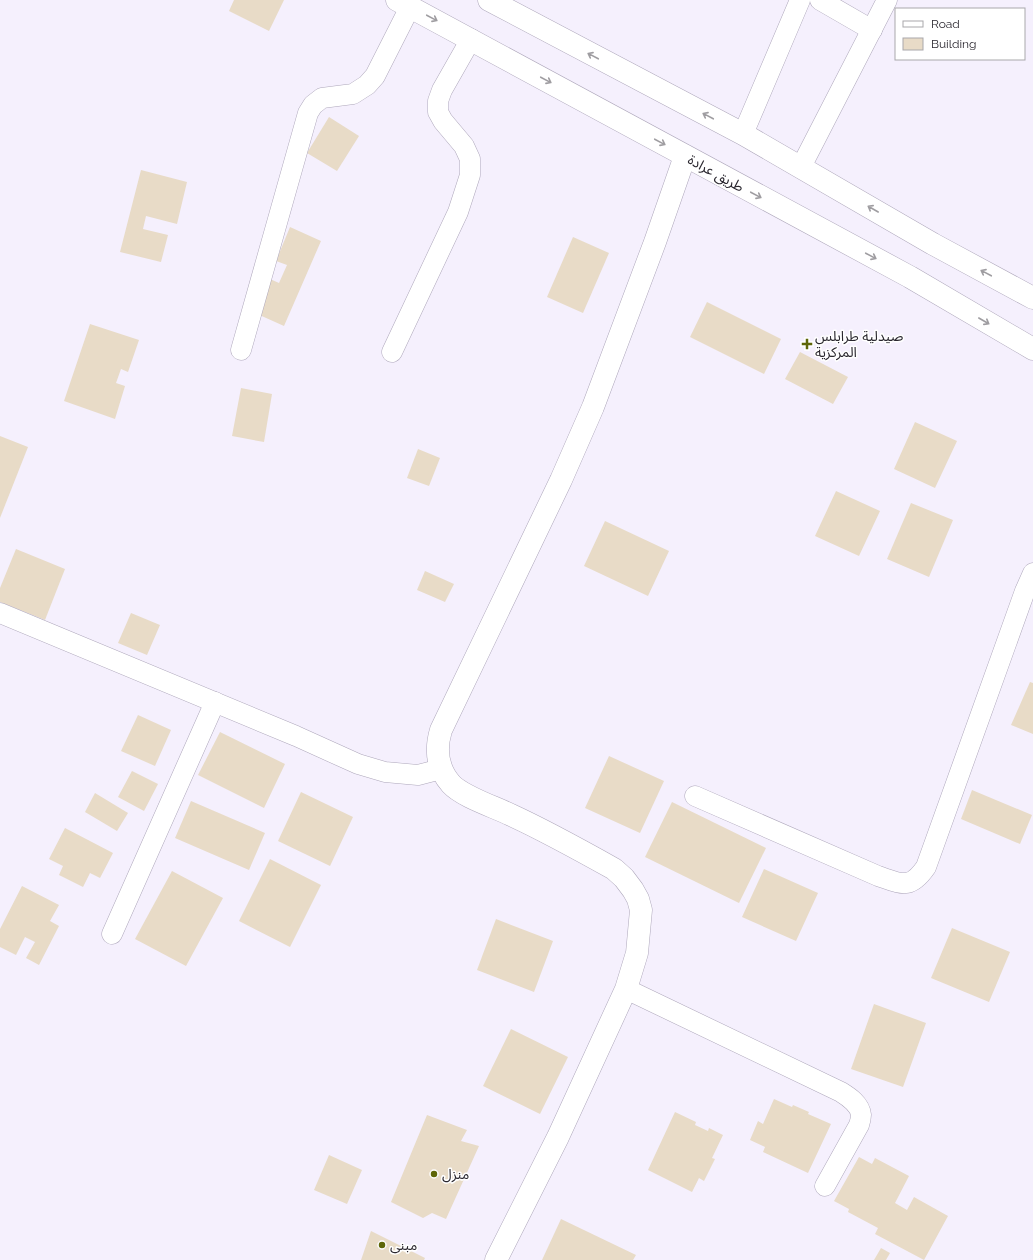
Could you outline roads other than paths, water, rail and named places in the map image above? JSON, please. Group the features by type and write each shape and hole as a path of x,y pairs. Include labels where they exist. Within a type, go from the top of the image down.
{"main road":[{"name":"طريق عرادة","path":"403,3 910,277 1033,349"},
{"path":"502,3 743,134 933,244 1033,298"},
{"path":"496,1260 558,1137 626,989 637,954 641,910 638,899 624,878 614,870 511,814 460,791 451,785 441,770 437,751 441,730 561,480 593,407 655,242 685,156"}],"street":[{"path":"743,134 800,0"},
{"path":"820,0 872,30"},
{"path":"801,167 888,0"},
{"path":"241,350 308,113 313,105 322,98 353,94 367,85 375,76 403,3"},
{"path":"392,352 458,212 470,175 470,159 464,146 443,121 438,112 438,101 442,90 471,39"},
{"path":"695,796 878,876 900,883 911,883 920,876 926,867 1033,573"},
{"path":"0,613 296,736 358,764 385,772 418,775 441,770"},
{"path":"112,934 215,702"},
{"path":"626,989 841,1092 852,1099 858,1107 861,1115 859,1125 825,1186"}],"place":[{"name":"صيدلية طرابلس المركزية","path":"807,344"},
{"name":"منزل","path":"434,1174"},
{"name":"مبنى","path":"382,1245"}]}
